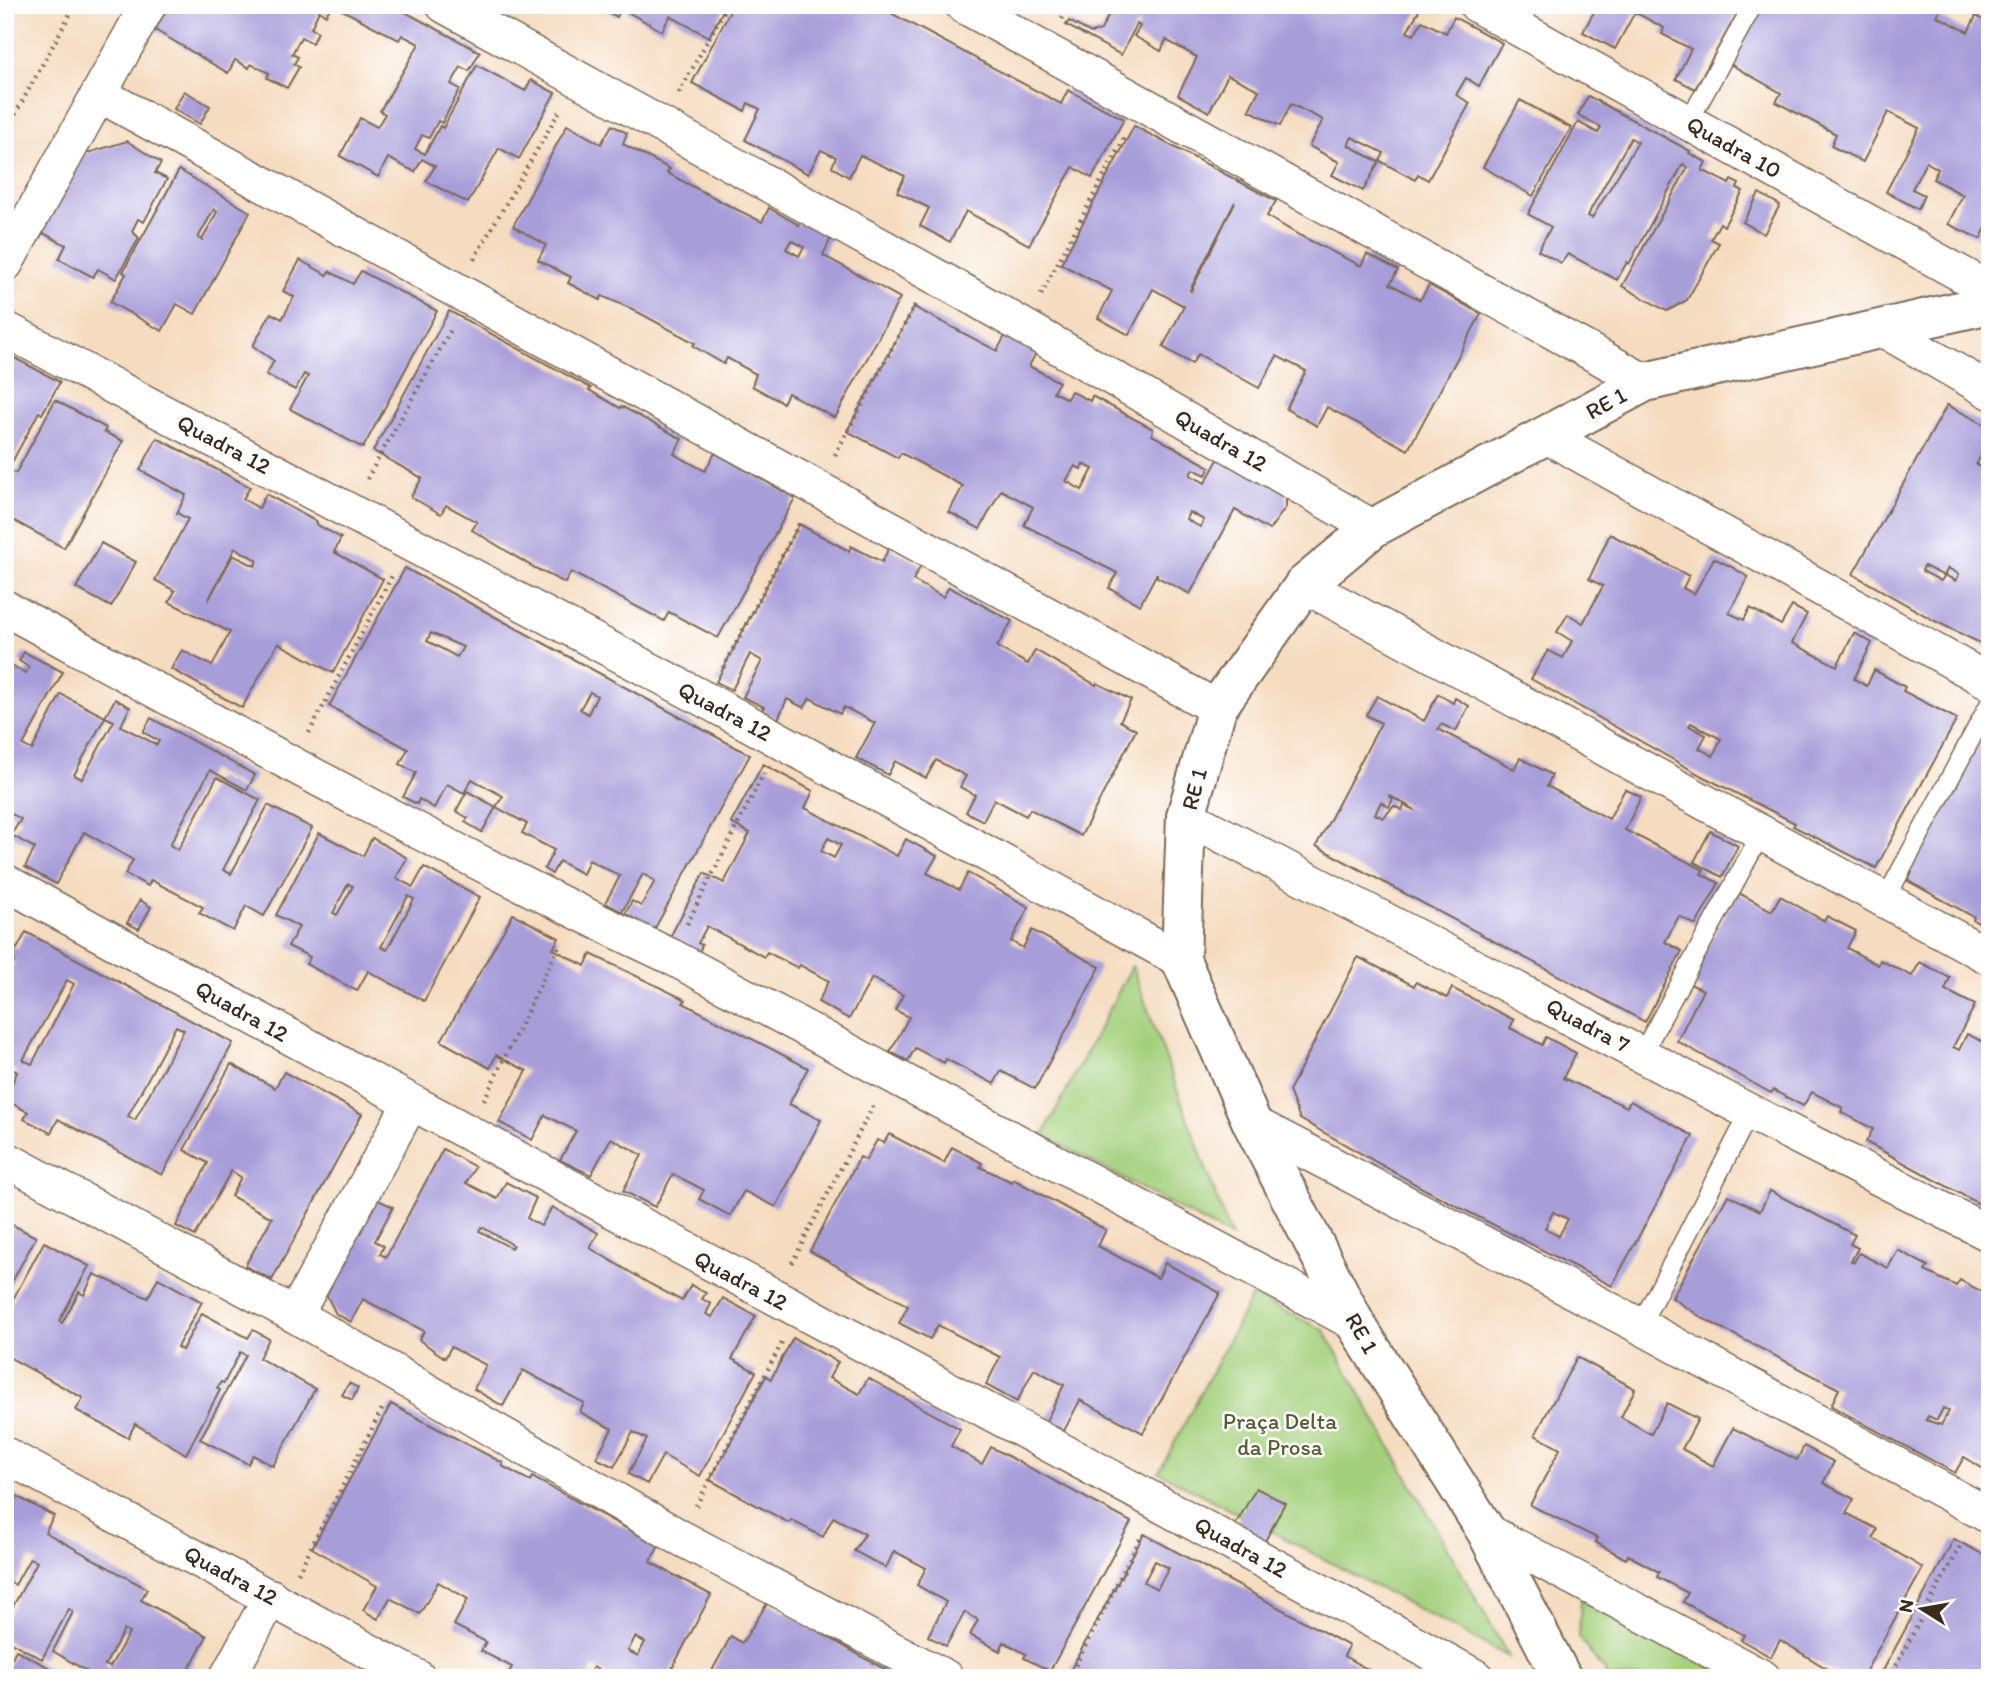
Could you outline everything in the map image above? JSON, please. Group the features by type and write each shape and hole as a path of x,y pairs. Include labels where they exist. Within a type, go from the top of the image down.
{"street":[{"path":"5,264 148,5"},
{"name":"Quadra 12","path":"444,5 660,127 931,274 1373,528"},
{"path":"963,5 1645,382"},
{"name":"Quadra 10","path":"1477,5 1990,290"},
{"path":"99,94 1217,708"},
{"name":"RE 1","path":"1562,1678 1486,1531 1355,1323 1252,1124 1181,960 1186,816 1217,708 1304,585 1373,528 1645,382 1990,304"},
{"path":"1881,328 1990,391"},
{"name":"Quadra 12","path":"5,329 706,700 1181,960"},
{"path":"1547,436 1990,682"},
{"path":"1304,585 1990,957"},
{"path":"5,608 293,765 575,912 670,956 1355,1323"},
{"name":"Quadra 7","path":"1186,816 1749,1112 1990,1234"},
{"name":"Quadra 12","path":"5,882 410,1104 1159,1502 1476,1678"},
{"path":"295,1315 410,1104"},
{"path":"1252,1124 1640,1326 1985,1514"},
{"path":"5,1159 295,1315 398,1377 679,1537 946,1678"},
{"name":"Quadra 12","path":"5,1455 418,1678"},
{"path":"1486,1531 1763,1678"},
{"path":"227,1678 277,1600"}],"lane":[{"path":"1689,121 1753,5"},
{"path":"1885,900 1990,703"},
{"path":"1642,1054 1762,832"},
{"path":"1640,1326 1749,1112"}],"path":[{"path":"5,134 75,5"},
{"path":"660,127 727,5"},
{"path":"349,510 578,80"},
{"path":"1025,327 1141,103"},
{"path":"706,700 931,274"},
{"path":"293,765 410,542"},
{"path":"670,956 780,741"},
{"path":"468,1134 575,912"},
{"path":"679,1537 787,1304 889,1074"},
{"path":"277,1600 398,1377"},
{"path":"1069,1678 1159,1502"},
{"path":"1889,1678 1985,1514"}],"green space":[{"path":"1132,966 1231,1237 1043,1135"},
{"name":"Praça Delta da Prosa","path":"1252,1296 1324,1330 1509,1657 1159,1472"},
{"path":"1581,1599 1732,1678 1609,1678 1579,1637"}],"building":[{"path":"169,5 332,5 326,15 319,11 311,28 318,32 312,43 301,37 292,54 298,57 294,64 299,67 287,88 267,78 269,73 251,64 249,68 235,60 228,73 155,30"},
{"path":"333,5 392,5 480,52 469,71 461,67 451,84 460,89 442,123 438,121 429,138 422,135 415,149 425,154 440,126 443,128 477,65 525,91 531,80 555,93 519,159 499,148 468,203 426,181 435,166 422,159 415,172 388,158 378,177 340,156 360,118 377,127 385,114 380,111 419,44 402,35 399,40"},
{"path":"595,5 624,5 617,17"},
{"path":"629,5 726,5 709,37 670,16 662,31 626,11"},
{"path":"733,5 876,5 1061,104 1068,90 1124,119 1092,178 1073,167 1029,245 966,211 950,242 920,226 929,208 897,192 905,176 860,155 849,177 832,167 836,157 821,150 808,174 745,140 760,109 748,103 745,111 692,83"},
{"path":"1103,5 1422,5 1407,32 1414,35 1422,21 1446,33 1454,17 1502,43 1479,86 1466,78 1456,95 1470,103 1428,180 1418,174 1415,180 1380,161 1384,153 1352,137 1348,145 1379,162 1363,191 1332,175 1339,162 1309,146 1323,120 1291,104 1280,126 1249,110 1259,90 1228,75 1209,112 1178,95 1197,57 1166,40 1161,51 1134,36 1140,26 1137,24 1121,55 1066,25 1069,21 1091,33 1101,30 1111,10"},
{"path":"1589,5 1742,5 1695,89 1676,79 1691,49 1662,34 1664,28 1635,12 1615,49 1583,32 1596,8"},
{"path":"1762,5 1942,5 1937,16 1968,32 1976,16 1990,24 1990,221 1980,239 1948,224 1963,195 1933,179 1938,169 1926,162 1912,189 1924,195 1918,209 1886,192 1919,128 1888,112 1863,162 1831,146 1836,134 1776,102 1781,93 1730,64"},
{"path":"184,91 210,106 200,124 174,109"},
{"path":"1588,96 1690,151 1689,153 1706,162 1702,170 1729,184 1731,180 1739,184 1737,188 1743,191 1724,226 1720,223 1711,239 1719,243 1687,300 1667,311 1622,286 1688,167 1683,164 1629,264 1627,262 1617,280 1568,254 1561,263 1538,250 1551,227 1528,214 1578,122 1598,133 1601,127 1578,115","holes":["1631,138 1638,142 1592,218 1588,216"]},
{"path":"1520,100 1571,128 1533,196 1483,167"},
{"path":"567,125 601,144 612,125 627,133 623,144 670,169 667,173 730,206 762,222 769,208 799,225 801,221 831,238 823,255 900,298 835,418 788,393 783,403 752,386 756,374 727,358 724,364 693,346 695,343 632,309 602,296 600,300 568,283 571,277 538,260 546,245 513,226","holes":["791,240 804,247 799,256 786,249"]},
{"path":"1134,126 1276,201 1267,216 1299,235 1361,266 1367,254 1398,270 1390,284 1420,300 1429,285 1481,314 1408,450 1327,407 1317,426 1286,409 1306,371 1277,356 1259,388 1198,354 1192,364 1163,347 1184,306 1153,289 1129,335 1098,318 1112,291 1061,264","holes":["1235,202 1191,291 1190,290"]},
{"path":"127,141 161,163 155,173 167,179 144,222 138,219 132,231 139,238 116,279 98,269 93,277 59,259 66,245 41,232 81,155"},
{"path":"179,170 250,212 195,314 177,304 162,331 110,302 126,274 123,272","holes":["214,209 217,212 202,240 198,238"]},
{"path":"1759,193 1780,205 1764,234 1743,222"},
{"path":"300,260 327,275 329,271 353,284 361,271 437,311 363,448 290,409 308,376 304,374 295,390 266,375 274,361 253,346 271,313 282,319 294,297 283,291"},
{"path":"914,307 997,351 1005,336 1036,353 1029,366 1059,382 1053,392 1067,399 1071,391 1090,401 1092,396 1153,429 1152,435 1210,467 1206,475 1193,469 1190,475 1205,483 1221,454 1286,490 1286,507 1269,530 1235,510 1190,594 1157,577 1157,573 1140,605 1109,588 1117,573 1024,525 1033,507 1001,490 980,529 949,512 963,486 901,453 898,458 847,431","holes":["1083,464 1093,469 1082,490 1066,481 1075,466 1081,469","1189,512 1204,520 1200,527 1186,519"]},
{"path":"449,311 591,388 589,390 620,408 621,406 682,439 674,454 705,471 715,453 795,498 718,638 669,612 664,621 571,572 565,583 533,567 472,530 477,522 446,505 441,514 411,497 422,478 373,451"},
{"path":"5,353 60,382 42,414 39,412 5,475"},
{"path":"55,400 106,428 104,432 123,441 64,548 5,516 9,495 6,494 5,483 11,471 16,473"},
{"path":"1947,405 1990,427 1990,439 1976,465 1990,472 1990,648 1935,621 1853,574","holes":["1924,566 1944,576 1948,568 1959,574 1956,581 1945,575 1941,581 1922,571"]},
{"path":"157,438 250,487 243,499 259,508 266,494 317,522 316,524 341,538 334,552 383,579 333,673 278,643 242,708 171,669 182,650 212,666 230,632 169,602 175,591 155,580 188,519 177,513 186,495 140,470","holes":["235,548 257,560 255,566 233,555 208,601"]},
{"path":"799,524 849,551 851,546 882,562 889,548 921,565 913,580 943,597 949,587 1012,621 997,647 1028,664 1035,650 1096,685 1097,683 1131,700 1120,721 1136,730 1081,836 1030,809 1026,816 994,799 983,821 966,812 975,795 960,787 966,776 936,760 926,778 895,761 888,775 856,758 875,723 844,707 840,714 810,698 804,708 787,699 778,719 762,710 764,707 743,697 762,661 750,654 732,690 716,682"},
{"path":"1610,534 1689,576 1683,588 1694,594 1714,558 1748,577 1729,613 1744,620 1750,608 1781,625 1792,606 1807,614 1792,643 1837,666 1854,633 1872,643 1854,679 1867,686 1874,670 1905,687 1903,691 1957,719 1876,868 1793,826 1795,823 1702,776 1531,679 1548,650 1563,658 1572,641 1557,632 1568,614 1583,623 1603,586 1589,579","holes":["1691,723 1721,739 1713,756 1699,748 1706,735 1689,726"]},
{"path":"101,543 136,562 111,607 76,588"},
{"path":"405,568 750,755 654,930 625,914 632,901 641,906 655,881 643,874 622,912 605,903 620,876 589,860 583,874 559,861 552,874 544,869 554,850 522,833 527,824 496,807 503,796 472,779 464,793 447,784 434,808 419,799 417,804 403,797 416,773 400,764 408,749 329,706","holes":["431,633 463,647 457,657 427,641","590,692 597,696 588,714 580,709"]},
{"path":"24,652 63,672 23,745 32,750 61,694 105,717 115,699 130,707 121,726 157,745 159,741 143,732 151,718 255,775 247,790 210,770 170,845 178,850 217,777 260,800 223,870 231,874 268,805 312,828 264,916 246,906 233,931 199,913 203,907 151,880 148,886 125,874 133,860 84,832 56,884 25,867 35,848 11,835 21,819 5,810 5,674 10,665 26,673 29,667 19,661","holes":["105,717 114,721 82,779 74,775"]},
{"path":"1438,694 1453,703 1455,698 1469,706 1456,731 1441,724 1438,729 1514,769 1520,758 1552,775 1547,786 1609,819 1625,789 1641,797 1625,830 1704,870 1701,874 1719,883 1696,925 1679,916 1665,942 1682,951 1645,1022 1316,846 1381,723 1366,715 1377,696 1424,721","holes":["1388,795 1414,809 1404,805 1402,810 1394,806 1383,818 1375,814 1381,802 1389,807 1393,799"]},
{"path":"1973,727 1990,735 1990,846 1986,847 1990,849 1990,929 1973,920 1974,917 1908,881 1912,873 1899,866"},
{"path":"763,764 813,791 805,808 897,856 906,839 937,856 927,873 959,890 968,873 1029,907 1011,941 1023,948 1032,930 1100,967 1035,1089 1001,1071 994,1084 946,1059 944,1063 915,1048 908,1061 890,1052 909,1017 895,1010 903,995 872,978 849,1019 818,1002 829,981 800,965 798,968 767,952 764,957 707,926 698,943 702,945 699,952 670,937 704,873 724,883 750,833 731,823","holes":["828,838 841,845 834,858 821,851"]},
{"path":"467,791 496,807 482,832 465,822 468,818 456,811"},
{"path":"1710,831 1738,846 1722,877 1694,862"},
{"path":"319,833 363,856 372,838 407,858 396,878 413,887 424,867 480,897 424,1001 368,971 357,991 306,964 310,957 288,946 299,927 276,915","holes":["348,884 353,886 337,915 333,913","408,896 414,899 387,950 381,947"]},
{"path":"1737,892 1772,911 1780,896 1824,921 1827,916 1856,931 1847,948 1878,965 1880,960 1912,976 1920,962 1950,978 1945,990 1975,1005 1953,1047 1959,1050 1967,1034 1990,1045 1990,1210 1866,1142 1873,1129 1841,1112 1843,1108 1812,1092 1803,1106 1773,1090 1771,1093 1677,1041 1703,990 1688,983"},
{"path":"140,900 151,907 139,929 127,923"},
{"path":"513,914 559,938 553,949 585,966 591,954 686,1000 683,1003 808,1068 789,1104 821,1120 776,1207 744,1191 730,1216 699,1199 704,1190 673,1174 655,1207 623,1191 642,1155 611,1138 591,1175 560,1160 576,1131 545,1115 532,1140 499,1122 527,1071 496,1055 490,1068 441,1041"},
{"path":"26,932 233,1043 162,1175 58,1119 51,1133 24,1119 28,1112 5,1100 17,1072 5,1065 5,980 15,961 11,958 5,970 5,942 17,949","holes":["67,980 74,984 32,1064 23,1060","176,1026 184,1030 135,1120 128,1116"]},
{"path":"1358,957 1414,986 1416,982 1447,998 1452,988 1514,1020 1510,1028 1542,1045 1546,1037 1576,1053 1563,1078 1627,1107 1630,1101 1693,1136 1612,1286 1426,1190 1300,1119 1289,1091","holes":["1553,1212 1568,1219 1559,1236 1545,1228"]},
{"path":"231,1064 275,1088 284,1072 362,1114 272,1280 245,1266 272,1218 231,1196 241,1177 231,1171 195,1236 176,1226 208,1163 184,1150"},
{"path":"889,1134 944,1163 952,1147 982,1163 980,1167 1012,1182 1013,1179 1106,1230 1098,1246 1158,1278 1165,1263 1220,1293 1143,1433 1080,1400 1064,1431 1046,1421 1064,1385 1034,1369 1017,1402 986,1385 1000,1357 938,1325 930,1339 899,1323 908,1306 810,1251 860,1157 866,1160 877,1140 884,1143"},
{"path":"443,1149 475,1167 466,1183 497,1199 506,1182 536,1198 527,1218 541,1226 552,1207 598,1233 590,1248 650,1284 682,1301 691,1285 706,1293 702,1299 711,1304 706,1314 712,1317 723,1298 756,1316 732,1359 756,1372 700,1476 663,1455 647,1484 628,1474 647,1439 633,1432 614,1467 596,1458 612,1429 580,1412 584,1403 523,1370 503,1406 474,1389 486,1365 451,1347 445,1358 419,1340 424,1331 363,1299 351,1322 336,1314 325,1292 374,1198 393,1207 375,1241 384,1246 380,1254 386,1257","holes":["482,1227 513,1245 511,1248 479,1231"]},
{"path":"1770,1191 1855,1235 1850,1244 1858,1248 1851,1261 1854,1262 1859,1253 1888,1268 1898,1250 1928,1266 1925,1271 1956,1286 1960,1280 1990,1296 1984,1309 1990,1312 1990,1473 1964,1457 1955,1473 1831,1406 1839,1389 1704,1319 1672,1298 1728,1195 1760,1211","holes":["1943,1408 1949,1411 1941,1425 1926,1420 1928,1416 1937,1420"]},
{"path":"5,1221 36,1237 5,1295"},
{"path":"44,1242 89,1266 59,1321 62,1323 79,1292 84,1295 94,1274 148,1298 158,1278 202,1302 177,1347 182,1350 202,1313 248,1338 253,1330 269,1339 259,1358 315,1389 273,1466 253,1455 248,1464 200,1439 246,1355 240,1352 224,1383 221,1382 217,1388 220,1390 186,1454 135,1424 128,1438 76,1410 83,1398 5,1355 5,1314"},
{"path":"793,1338 838,1362 829,1378 859,1394 868,1378 960,1429 951,1446 982,1464 991,1447 1131,1522 1050,1671 1024,1658 1026,1654 1004,1642 1000,1651 970,1635 978,1620 965,1612 946,1646 928,1636 946,1602 917,1585 926,1568 894,1551 886,1568 854,1551 865,1534 833,1517 823,1537 791,1520 789,1523 710,1480 766,1376 771,1379"},
{"path":"1577,1357 1635,1389 1621,1417 1651,1434 1667,1403 1698,1419 1682,1449 1713,1466 1733,1428 1797,1460 1804,1446 1834,1462 1823,1483 1854,1499 1846,1513 1877,1529 1873,1538 1923,1568 1862,1678 1842,1678 1780,1640 1771,1657 1741,1640 1744,1635 1683,1602 1688,1593 1657,1577 1659,1572 1628,1555 1626,1559 1595,1542 1597,1538 1530,1505 1560,1449 1535,1435"},
{"path":"349,1383 358,1388 352,1400 342,1395"},
{"path":"391,1404 503,1463 502,1466 530,1481 532,1477 659,1546 650,1562 711,1595 667,1678 614,1678 593,1667 589,1674 596,1678 506,1678 512,1667 481,1651 486,1642 454,1625 468,1599 438,1582 420,1614 390,1598 378,1619 363,1610 377,1586 312,1548","holes":["635,1637 645,1642 638,1656 628,1651"]},
{"path":"1256,1488 1285,1503 1262,1547 1232,1531"},
{"path":"5,1490 54,1516 45,1532 147,1589 141,1600 207,1636 184,1678 98,1678 53,1651 73,1612 69,1609 42,1659 5,1639 5,1621 37,1562 30,1558 15,1585 9,1582 5,1590","holes":["124,1630 129,1633 110,1667 105,1665"]},
{"path":"1144,1534 1349,1646 1344,1656 1376,1674 1375,1678 1066,1678","holes":["1155,1561 1169,1568 1157,1589 1144,1582"]},
{"path":"1954,1539 1990,1558 1990,1678 1879,1678"},
{"path":"768,1602 901,1678 708,1678 731,1636 742,1643"},
{"path":"16,1650 69,1678 5,1678 5,1671"}]}
